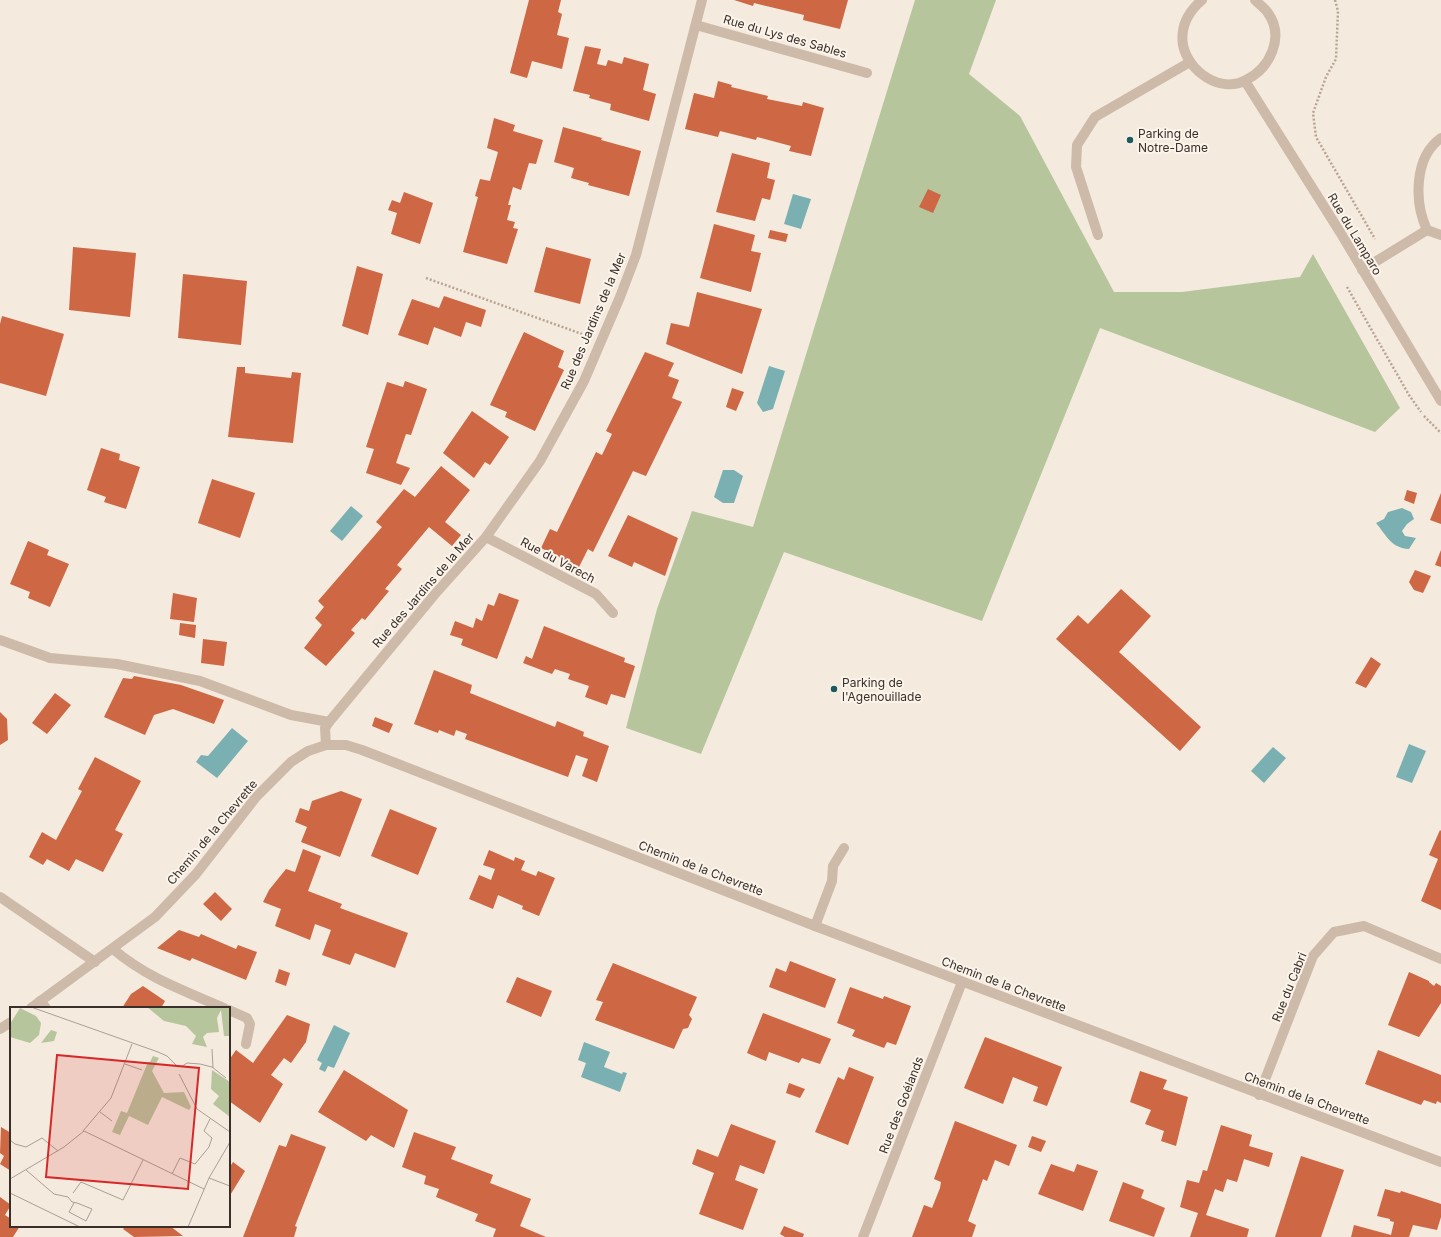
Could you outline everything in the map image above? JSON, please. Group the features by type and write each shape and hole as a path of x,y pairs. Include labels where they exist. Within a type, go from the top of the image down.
{"street":[{"name":"Rue des Jardins de la Mer","path":"326,745 325,728 329,722 435,594 486,537 540,461 584,381 636,255 702,0"},
{"path":"1202,0 1193,8 1185,22 1182,38 1185,54 1198,72 1212,80 1227,84 1246,81 1264,68 1272,54 1275,39 1274,29 1269,13 1260,2"},
{"name":"Rue du Lys des Sables","path":"696,25 866,73"},
{"path":"1098,235 1076,167 1077,146 1095,117 1190,62"},
{"name":"Rue du Lamparo","path":"1246,81 1441,401"},
{"path":"1441,138 1424,160 1417,192 1422,220 1427,230 1441,235"},
{"path":"1362,270 1427,230"},
{"name":"Rue du Varech","path":"486,537 596,594 612,614"},
{"path":"0,640 50,658 117,664 200,681 291,715 329,722"},
{"name":"Chemin de la Chevrette","path":"43,1005 95,962 155,917 196,874 256,797 291,762 308,751 326,745 346,745 962,982 1259,1095 1441,1162"},
{"path":"815,926 832,881 833,866 844,848"},
{"path":"0,897 95,962"},
{"name":"Rue du Cabri","path":"1259,1095 1313,956 1334,932 1364,926 1441,958"},
{"path":"113,949 132,965 152,976 222,1007"},
{"name":"Rue des Goélands","path":"862,1237 962,982"},
{"path":"230,1010 247,1018 250,1024 246,1044"},
{"path":"0,1030 10,1023"}],"path":[{"path":"426,278 601,341"}],"green space":[{"path":"915,0 996,0 969,74 1020,116 1114,292 1182,292 1300,277 1313,254 1400,408 1375,432 1100,328 982,621 784,552 701,754 626,728 657,609 692,511 753,527"}],"water":[{"path":"793,194 811,199 801,229 784,224"},
{"path":"769,366 785,371 773,409 763,412 757,403"},
{"path":"723,470 734,470 743,476 734,503 723,503 714,497"},
{"path":"351,506 363,516 342,541 330,531"},
{"path":"1402,508 1411,512 1414,519 1407,524 1402,531 1405,536 1416,538 1409,549 1394,544 1376,523 1384,519 1388,512"},
{"path":"232,728 248,741 217,778 196,762 201,755 208,756"},
{"path":"1409,744 1426,751 1412,783 1396,777"},
{"path":"1273,747 1286,758 1264,783 1251,771"},
{"path":"334,1025 350,1033 334,1068 328,1066 325,1072 319,1069 322,1063 317,1060"},
{"path":"584,1042 610,1052 604,1067 622,1074 623,1072 627,1073 620,1092 581,1077 586,1063 578,1060"}],"building":[{"path":"529,0 561,0 558,12 562,14 557,35 569,38 562,69 532,61 527,78 510,73"},
{"path":"734,0 848,0 840,29 803,20 804,15 754,3 753,6"},
{"path":"585,46 601,49 597,64 606,66 608,60 622,64 624,57 649,64 643,90 656,94 649,121 610,110 611,104 589,98 590,95 573,91"},
{"path":"718,81 732,85 731,87 768,96 767,99 802,106 803,102 824,108 811,156 789,151 791,146 757,137 756,140 720,131 718,137 685,129 694,93 714,98"},
{"path":"494,118 515,125 513,131 543,140 536,164 529,163 521,190 513,187 508,205 511,205 507,220 515,222 513,228 518,229 507,264 463,252 478,197 475,196 480,179 490,181 498,152 487,148"},
{"path":"563,127 602,138 601,140 641,151 629,196 588,185 589,183 571,178 574,168 554,162"},
{"path":"732,153 770,163 767,178 775,180 770,200 762,198 755,221 716,212"},
{"path":"928,189 941,195 933,213 919,207"},
{"path":"404,192 433,203 420,244 391,234 397,213 388,210 392,200 400,203"},
{"path":"714,224 755,235 751,251 761,253 751,292 700,278"},
{"path":"770,230 788,234 786,242 768,238"},
{"path":"73,247 136,253 130,317 69,310"},
{"path":"546,247 591,259 580,304 534,292"},
{"path":"357,266 383,274 368,335 342,326"},
{"path":"183,274 247,281 241,345 178,338"},
{"path":"697,292 762,309 742,374 666,344 671,323 689,327"},
{"path":"444,296 486,310 481,327 466,322 461,337 434,327 428,345 398,335 412,299 439,308"},
{"path":"2,316 64,334 46,396 0,383 0,324"},
{"path":"524,332 564,351 558,367 564,370 535,431 505,417 507,412 490,405"},
{"path":"645,352 674,363 668,376 679,380 672,398 682,402 646,476 633,471 593,552 588,549 579,567 541,548 550,529 557,532 596,452 602,455 612,434 606,431"},
{"path":"237,367 245,367 245,373 291,378 292,372 301,373 293,443 228,437"},
{"path":"405,381 427,389 411,435 406,434 396,463 410,468 401,485 366,473 374,449 366,447 387,382 403,387"},
{"path":"732,388 744,392 736,411 726,407"},
{"path":"472,411 509,437 490,465 485,462 474,478 443,453"},
{"path":"101,448 120,454 119,460 140,467 126,509 104,502 106,497 87,490"},
{"path":"441,466 470,490 445,522 461,535 452,546 429,527 397,565 402,569 385,589 389,591 365,620 362,618 351,630 355,633 326,666 304,648 322,625 315,618 324,607 318,601 382,527 376,522 404,489 415,497"},
{"path":"212,479 255,493 240,538 198,523"},
{"path":"1407,490 1417,493 1414,504 1404,500"},
{"path":"1441,493 1441,524 1430,520"},
{"path":"628,515 678,538 665,576 634,562 632,567 608,556"},
{"path":"28,541 49,550 47,555 69,564 50,607 28,598 30,592 10,584"},
{"path":"1441,550 1441,567 1435,565"},
{"path":"1415,570 1431,576 1423,593 1414,590 1409,582"},
{"path":"1121,589 1151,616 1119,652 1201,727 1180,751 1056,639 1078,615 1088,624"},
{"path":"173,593 197,598 194,622 170,619"},
{"path":"499,593 519,600 497,659 461,645 463,639 450,635 455,621 473,628 476,618 482,621 488,604 494,606"},
{"path":"180,623 196,625 195,638 179,635"},
{"path":"544,626 625,658 624,662 635,666 625,698 611,694 607,705 585,697 589,686 568,679 570,674 555,669 552,674 523,663 526,656 532,659"},
{"path":"203,639 227,642 224,666 201,663"},
{"path":"1371,657 1381,664 1366,688 1355,683"},
{"path":"434,670 472,685 470,693 555,727 557,721 584,732 583,736 609,746 597,782 582,776 588,759 576,755 568,777 465,739 467,734 456,730 454,736 439,730 438,733 414,724"},
{"path":"134,676 181,685 224,700 214,724 173,709 154,715 145,735 104,717 123,678 132,679"},
{"path":"55,693 71,705 47,734 32,723"},
{"path":"0,712 7,719 8,740 0,745"},
{"path":"375,717 393,724 389,733 372,726"},
{"path":"95,757 141,781 115,830 123,834 103,872 76,859 69,871 47,859 43,865 29,857 42,832 56,840 82,791 78,789"},
{"path":"341,791 362,799 340,857 301,842 307,827 295,822 300,808 309,811 312,801"},
{"path":"390,809 437,828 418,875 371,856"},
{"path":"1440,830 1441,910 1421,901 1438,859 1429,855"},
{"path":"303,849 321,856 308,891 342,904 340,908 408,933 395,968 355,953 350,965 322,955 331,930 315,924 310,940 275,926 281,909 263,902 269,890 286,869 295,872"},
{"path":"489,850 514,861 515,857 525,861 521,870 536,876 538,871 555,878 539,916 522,909 523,906 498,895 493,909 469,899 479,875 491,880 495,869 483,865"},
{"path":"215,892 232,909 221,921 203,904"},
{"path":"179,930 199,937 201,934 236,949 238,945 257,952 246,980 192,958 190,961 157,948"},
{"path":"790,961 836,979 825,1008 769,987 776,968 786,972"},
{"path":"613,963 697,997 689,1015 692,1019 688,1028 683,1029 674,1049 595,1020 603,1002 596,1000"},
{"path":"279,969 290,973 286,986 275,982"},
{"path":"1409,972 1429,981 1434,986 1436,983 1441,986 1441,1003 1419,1037 1388,1025"},
{"path":"517,977 552,991 541,1017 506,1002"},
{"path":"143,986 165,1001 162,1007 123,1007 131,994"},
{"path":"850,987 883,999 884,996 911,1006 896,1045 887,1042 884,1048 852,1036 855,1030 837,1023"},
{"path":"763,1013 831,1039 820,1064 802,1058 799,1063 769,1052 766,1061 747,1053"},
{"path":"287,1015 310,1024 306,1042 291,1063 284,1058 271,1075 283,1084 260,1123 230,1102 230,1059 236,1050 253,1063"},
{"path":"985,1037 1062,1067 1047,1106 1033,1101 1038,1087 1013,1077 1003,1104 964,1088"},
{"path":"1378,1050 1441,1075 1441,1103 1437,1101 1436,1104 1424,1100 1421,1105 1365,1084"},
{"path":"849,1067 874,1077 848,1145 815,1132 838,1077 844,1080"},
{"path":"344,1070 408,1110 394,1148 371,1135 366,1141 318,1112"},
{"path":"1140,1071 1167,1080 1163,1089 1188,1097 1176,1146 1161,1141 1164,1131 1145,1124 1151,1110 1130,1102"},
{"path":"789,1083 805,1089 800,1098 786,1093"},
{"path":"955,1121 1017,1145 1009,1166 995,1160 987,1181 983,1179 968,1221 976,1225 972,1237 912,1237 924,1205 932,1208 940,1188 941,1182 934,1179"},
{"path":"731,1124 776,1141 764,1174 740,1165 735,1180 758,1189 743,1230 699,1214 714,1173 692,1164 697,1149 718,1157"},
{"path":"1221,1125 1252,1135 1249,1146 1273,1153 1269,1167 1244,1159 1237,1182 1227,1179 1223,1192 1215,1189 1206,1215 1249,1229 1247,1237 1190,1237 1198,1213 1180,1207 1187,1180 1199,1183 1203,1170 1207,1171"},
{"path":"1,1127 10,1132 10,1170 0,1164 4,1156 0,1153"},
{"path":"414,1132 456,1147 451,1159 493,1175 490,1183 531,1199 520,1226 546,1237 493,1237 496,1229 475,1221 478,1214 436,1197 439,1189 424,1184 426,1176 402,1167"},
{"path":"291,1134 326,1147 295,1226 297,1227 294,1237 243,1237 279,1145 286,1147"},
{"path":"1032,1136 1046,1141 1041,1152 1028,1147"},
{"path":"1301,1156 1344,1170 1321,1237 1275,1237"},
{"path":"233,1162 245,1171 230,1195 230,1166"},
{"path":"1051,1164 1074,1172 1077,1164 1098,1171 1083,1211 1038,1194"},
{"path":"1123,1182 1144,1190 1141,1198 1165,1208 1154,1237 1109,1221"},
{"path":"1385,1189 1400,1193 1401,1191 1441,1204 1441,1217 1437,1230 1413,1225 1409,1237 1351,1237 1354,1225 1391,1235 1394,1222 1390,1221 1390,1219 1377,1216"},
{"path":"0,1197 10,1204 5,1215 10,1218 10,1227 19,1227 13,1237 0,1237"},
{"path":"784,1226 804,1234 803,1237 785,1237 780,1234"},
{"path":"125,1227 171,1227 183,1236 134,1237 123,1229"}],"place":[{"name":"Parking de Notre-Dame","path":"1130,140"},
{"name":"Parking de l'Agenouillade","path":"834,689"}]}
